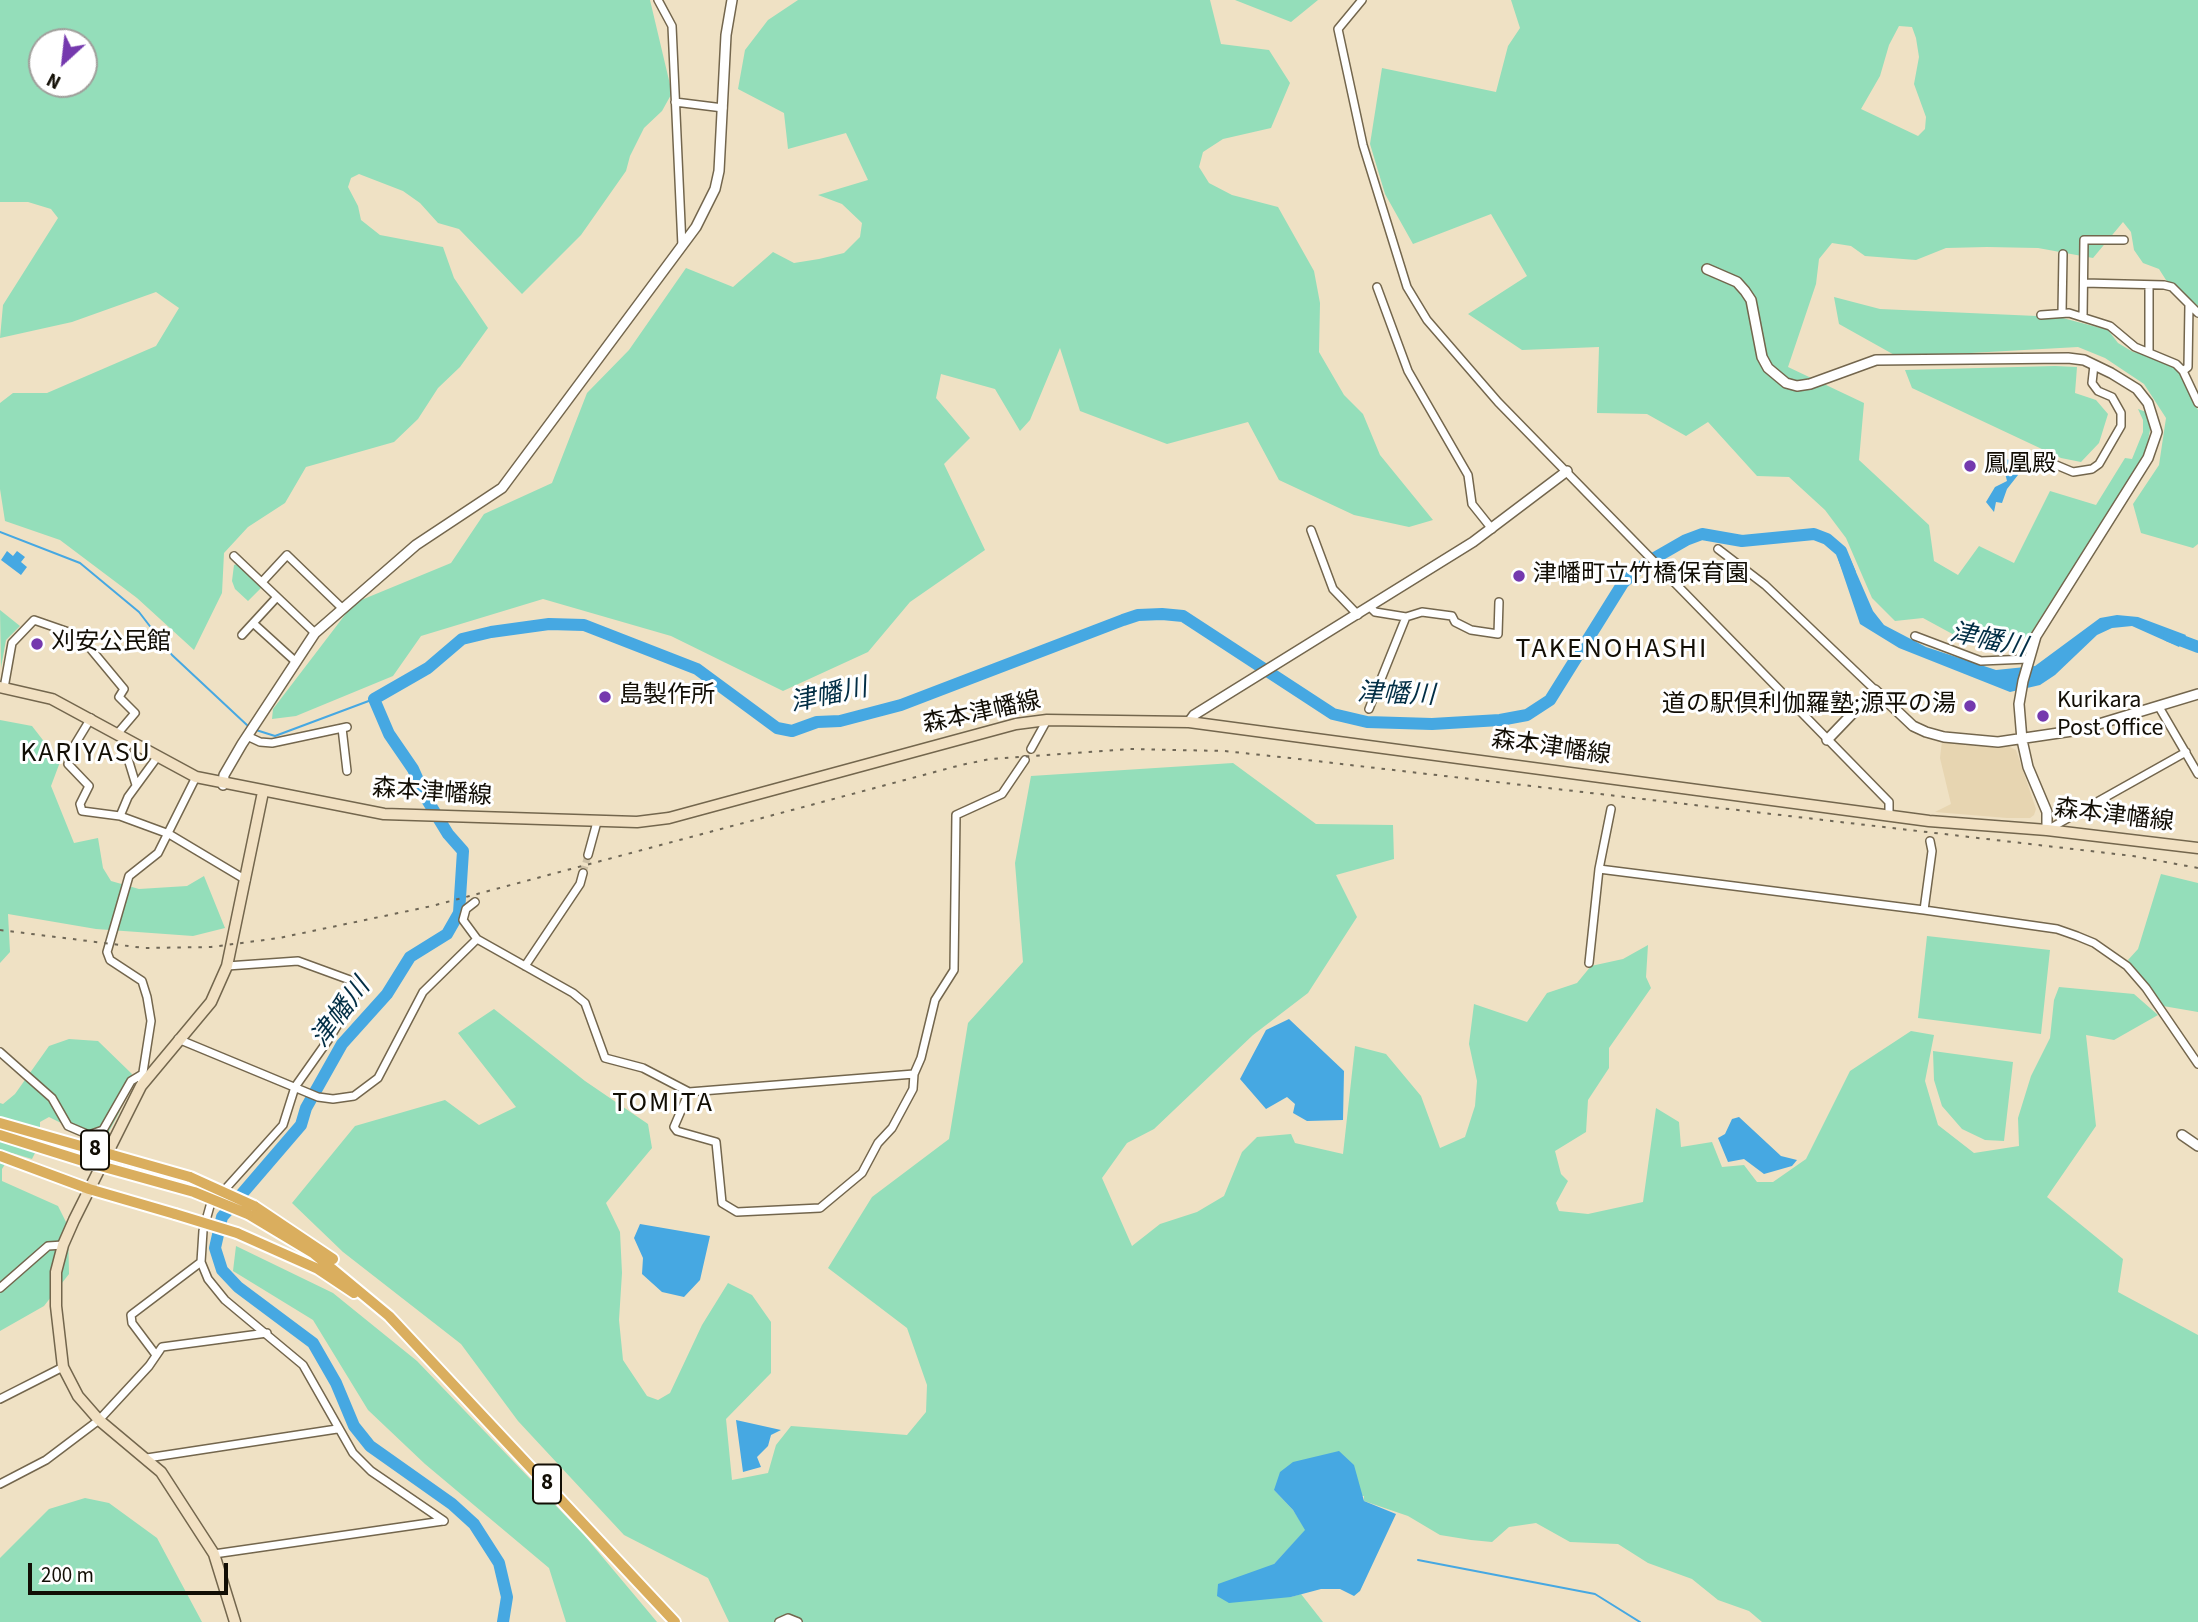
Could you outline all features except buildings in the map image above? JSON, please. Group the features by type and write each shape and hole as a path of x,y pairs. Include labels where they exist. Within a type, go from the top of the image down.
{"highway":[{"name":"8","path":"0,1123 190,1177 251,1210 313,1253 349,1282 418,1347 675,1622"},
{"name":"8","path":"0,1135 251,1210"},
{"path":"0,1156 89,1189"},
{"name":"8","path":"89,1189 237,1233 317,1269 368,1304 418,1347"}],"main road":[{"name":"森本津幡線","path":"2,688 52,699 196,777 223,785 384,814 425,817 597,822 668,818 981,732 1047,720 1189,722 1929,821 2047,830 2198,848"},
{"path":"235,1622 214,1554 161,1472 99,1420 78,1396 63,1367 55,1306 56,1272 63,1245 141,1080 211,1002 227,966 263,792"}],"street":[{"path":"658,0 671,26 682,246"},
{"path":"223,785 224,775 315,633 416,545 502,488 706,210 715,189 723,108 726,35 732,0"},
{"path":"1362,0 1338,29 1363,145 1407,287 1427,320 1498,402 1889,802 1889,814"},
{"path":"675,102 723,108"},
{"path":"2083,317 2084,240 2124,240"},
{"path":"2062,313 2063,254"},
{"path":"1707,269 1737,282 1745,291 1751,300 1762,357 1768,368 1776,377 1797,386 1863,363 1891,359 2068,358 2094,365 2137,389 2148,403 2157,432 2148,458 2036,636 2028,659 2019,704 2022,740 2028,767 2047,812 2047,830"},
{"path":"2084,283 2172,287 2198,313"},
{"path":"2149,285 2149,351"},
{"path":"1377,287 1408,370 1468,475 1472,504 1492,528"},
{"path":"2189,305 2186,369 2198,403"},
{"path":"2041,315 2062,313 2083,317 2110,326 2128,343 2186,369 2198,367"},
{"path":"2049,462 2073,472 2092,469 2104,456 2121,426 2120,413 2112,397 2098,391 2092,383 2094,365"},
{"path":"1189,722 1194,715 1280,664 1492,528 1567,471"},
{"path":"1311,530 1333,589 1358,615"},
{"path":"1718,549 1765,585 1913,726 1926,732 1944,737 1998,742 2022,740 2079,730 2198,694"},
{"path":"234,555 315,633"},
{"path":"262,582 286,555 342,609"},
{"path":"242,635 277,597"},
{"path":"1370,607 1375,612 1406,617 1422,612 1452,616 1455,622 1471,630 1498,634 1499,602"},
{"path":"1369,709 1406,617"},
{"path":"2,688 12,643 34,620 80,636 124,689 119,697 135,713 118,733"},
{"path":"253,623 296,663"},
{"path":"1915,636 1981,661 2028,659"},
{"path":"1827,740 1875,690"},
{"path":"2159,707 2198,775"},
{"path":"91,718 71,751 68,764 89,786 80,804 81,809 87,813 102,812 120,816 169,834 246,880"},
{"path":"1031,749 1047,720"},
{"path":"251,731 260,742 272,743 344,728 347,771"},
{"path":"131,741 125,749 136,785"},
{"path":"2047,830 2186,752"},
{"path":"120,816 136,785 158,756"},
{"path":"689,1092 674,1126 677,1131 716,1142 723,1203 737,1212 820,1208 862,1173 878,1143 892,1128 913,1089 914,1074 922,1058 935,1000 954,970 956,816 1002,794 1025,760"},
{"path":"0,1052 52,1098 68,1126 89,1135 103,1129 131,1081 141,1080 151,1021 147,997 142,981 110,960 107,952 129,876 158,853 196,777"},
{"path":"1588,963 1599,869 1611,809"},
{"path":"588,855 597,822"},
{"path":"1924,910 1932,851 1930,841"},
{"path":"1599,869 2057,929 2094,943 2127,966 2146,988 2198,1064"},
{"path":"525,966 580,884 583,873"},
{"path":"475,902 466,909 463,920 477,939 573,993 585,1003 605,1058 643,1068 689,1092 914,1074"},
{"path":"178,1039 304,1091 333,1099 354,1096 378,1078 423,992 477,939"},
{"path":"214,1554 444,1521 371,1471 353,1454 303,1365 268,1333 225,1300 208,1279 201,1262 206,1214 228,1183 283,1125 295,1087 331,1036 358,986 298,961 227,966"},
{"path":"2182,1135 2198,1146"},
{"path":"0,1288 48,1246 63,1245"},
{"path":"156,1355 132,1323 131,1315 201,1262"},
{"path":"0,1484 46,1460 99,1420 149,1366 162,1347 268,1333"},
{"path":"0,1399 63,1367"},
{"path":"147,1458 337,1429"},
{"path":"779,1622 788,1618 798,1622"}],"shaded area":[{"path":"1942,741 2010,747 2016,750 2036,809 2034,815 2030,818 2007,818 1935,812 1951,804 1940,758"}],"green space":[{"path":"0,0 650,0 672,93 662,111 644,128 630,156 626,171 581,235 522,294 459,229 438,223 420,203 403,191 359,174 351,178 348,187 358,206 361,220 380,235 443,247 454,278 488,328 460,367 438,388 418,419 394,442 306,467 285,503 248,527 224,553 222,593 194,650 137,598 60,540 5,521 0,489 0,403 13,393 47,393 156,346 179,308 156,292 72,322 0,338 3,305 58,218 51,209 28,202 0,202"},
{"path":"798,0 1210,0 1221,44 1269,50 1290,83 1271,128 1223,139 1203,152 1199,167 1209,183 1232,195 1278,207 1314,271 1320,303 1319,352 1344,395 1363,414 1380,455 1433,520 1409,527 1354,515 1279,480 1248,422 1167,444 1080,411 1060,348 1030,420 1020,431 995,389 941,374 936,398 970,438 944,464 985,550 910,602 868,652 783,691 671,636 543,599 421,636 393,676 296,716 272,719 273,709 354,603 451,563 484,514 552,483 587,393 629,350 686,268 733,287 773,252 794,263 819,259 844,253 860,237 862,223 842,204 818,195 868,180 846,133 788,149 784,113 738,89 745,50 768,20"},
{"path":"1235,0 1318,0 1291,22"},
{"path":"1511,0 2198,0 2198,306 2166,280 2159,269 2143,263 2134,250 2131,232 2123,222 2093,258 2038,248 1987,247 1946,248 1916,260 1865,256 1851,246 1832,243 1819,259 1816,284 1788,367 1864,403 1859,460 1929,525 1934,561 1958,575 1979,546 2014,563 2050,491 2096,505 2125,458 2132,459 2143,432 2143,420 2138,409 2146,412 2151,425 2145,455 2029,636 1998,650 1969,643 1923,618 1895,621 1872,598 1846,538 1825,510 1789,477 1757,476 1708,422 1686,436 1647,414 1597,413 1599,347 1522,350 1468,314 1527,276 1491,214 1413,244 1385,194 1370,144 1382,68 1496,92 1508,46 1520,28","holes":["1899,26 1912,27 1919,57 1914,84 1926,117 1925,129 1918,136 1861,109 1880,76 1889,45"]},
{"path":"1834,297 1880,309 2059,317 2108,330 2118,343 2133,352 2148,354 2172,364 2178,370 2198,410 2198,544 2193,548 2141,533 2133,504 2159,465 2166,418 2144,384 2105,358 2078,347 1898,357 1839,324"},
{"path":"2077,367 2075,393 2096,400 2108,414 2099,443 2081,462 2061,458 1912,388 1905,370"},
{"path":"237,564 262,587 248,601 235,589 232,581 234,565"},
{"path":"0,610 20,626 6,640 1,668"},
{"path":"0,720 32,726 60,762 51,786 74,843 98,838 103,868 111,881 139,889 187,886 204,876 225,928 193,936 96,929 8,914 10,952 0,963"},
{"path":"1233,763 1316,824 1393,825 1394,859 1336,875 1357,917 1308,993 1253,1035 1154,1129 1127,1143 1102,1178 1132,1246 1160,1224 1197,1212 1224,1196 1242,1152 1257,1137 1291,1134 1295,1143 1343,1154 1355,1046 1386,1054 1421,1096 1440,1148 1465,1137 1475,1106 1477,1081 1469,1044 1474,1004 1527,1022 1547,993 1577,983 1591,966 1623,959 1648,945 1646,977 1651,988 1609,1048 1609,1068 1588,1100 1586,1132 1555,1151 1561,1174 1568,1181 1556,1203 1559,1211 1588,1214 1643,1202 1656,1108 1679,1122 1681,1147 1712,1142 1722,1167 1744,1165 1757,1182 1773,1182 1806,1159 1850,1071 1911,1031 1934,1035 1925,1081 1938,1125 1974,1153 2019,1146 2018,1118 2031,1076 2050,1038 2054,1000 2059,987 2134,994 2158,1015 2114,1040 2086,1035 2096,1126 2047,1197 2123,1259 2118,1292 2198,1335 2198,1622 1762,1622 1749,1611 1718,1600 1692,1579 1648,1563 1618,1544 1570,1542 1536,1523 1509,1527 1492,1542 1471,1540 1440,1535 1408,1516 1364,1501 1364,1496 1274,1490 1293,1510 1306,1530 1274,1564 1291,1597 1301,1594 1323,1622 729,1622 708,1578 624,1535 518,1421 461,1344 343,1252 292,1203 355,1126 445,1100 479,1125 516,1107 458,1033 494,1009 585,1081 648,1124 652,1148 606,1203 620,1232 622,1273 619,1320 623,1360 647,1396 658,1400 670,1393 702,1325 728,1283 752,1295 771,1322 771,1373 726,1419 732,1480 768,1473 776,1445 791,1426 907,1435 926,1412 927,1385 907,1328 828,1268 872,1197 949,1139 968,1023 1023,962 1015,863 1031,776"},
{"path":"2161,874 2198,883 2198,1012 2163,1006 2128,960 2138,949"},
{"path":"1927,936 2050,950 2041,1034 1918,1018"},
{"path":"69,1039 98,1041 132,1074 119,1113 107,1135 93,1139 49,1117 40,1122 40,1143 32,1159 12,1153 2,1169 2,1181 58,1206 68,1226 69,1274 44,1306 0,1331 0,1103 3,1104 15,1094 49,1046"},
{"path":"1933,1051 2013,1062 2004,1141 1985,1140 1962,1129 1942,1106 1934,1080"},
{"path":"236,1246 333,1293 417,1361 584,1535 657,1622 566,1622 549,1568 425,1464 368,1410 313,1320 233,1271"},
{"path":"85,1498 109,1503 157,1538 202,1622 0,1622 0,1558 49,1509"}],"water":[{"path":"2005,459 2016,461 2018,475 2007,489 2002,503 1996,502 1994,512 1986,502 1995,487 2007,481 2003,465"},
{"path":"7,551 13,556 17,551 25,557 21,562 27,567 21,575 1,560"},
{"path":"1849,556 1873,611 1884,625 1926,647 1996,670 2035,666 2100,618 2117,615 2138,617 2186,635 2179,647 2132,626 2112,628 2097,635 2055,675 2040,685 2010,692 1899,648 1860,624 1838,559"},
{"path":"1289,1019 1344,1071 1343,1120 1307,1121 1293,1113 1295,1104 1287,1097 1266,1109 1240,1079 1266,1030"},
{"path":"1739,1117 1781,1156 1797,1160 1792,1166 1764,1174 1744,1159 1728,1162 1718,1138 1725,1134 1732,1119"},
{"path":"640,1224 710,1236 700,1280 684,1297 662,1292 642,1274 643,1258 634,1238"},
{"path":"736,1420 781,1430 771,1435 768,1446 757,1457 761,1467 743,1472"},
{"path":"1339,1451 1354,1465 1364,1501 1396,1514 1360,1591 1354,1596 1340,1589 1321,1589 1291,1597 1229,1603 1217,1596 1218,1584 1274,1564 1305,1530 1293,1510 1274,1490 1280,1472 1293,1462"}],"waterway":[{"path":"0,532 80,563 139,612 172,655 248,726"},
{"name":"津幡川","path":"503,1622 507,1597 499,1563 474,1524 452,1504 370,1446 354,1426 336,1383 313,1343 238,1287 222,1270 215,1248 222,1217 301,1125 306,1108 342,1044 387,994 410,957 447,934 459,913 463,851 448,834 426,798 413,769 389,734 374,699 428,668 462,639 549,624 584,625 697,669 777,728 792,731 817,722 840,721 901,705 1123,620 1138,615 1162,614 1183,616 1333,714 1367,722 1432,724 1500,720 1527,715 1550,700 1623,583 1646,563 1686,540 1702,534 1742,541 1814,534 1827,539 1841,551 1850,573"},
{"name":"津幡川","path":"2169,636 2198,647"},
{"path":"256,730 275,736 374,699"},
{"path":"1418,1560 1595,1594 1640,1622"}],"tunnel":[{"path":"583,873 588,855"}],"railway":[{"path":"0,930 144,948 211,947 279,938 432,906 961,765 990,759 1129,749 1224,751 1290,758 2133,856 2198,868"}],"place":[{"name":"鳳凰殿","path":"1970,466"},
{"name":"津幡町立竹橋保育園","path":"1519,576"},
{"name":"刈安公民館","path":"37,644"},
{"name":"島製作所","path":"605,697"},
{"name":"道の駅倶利伽羅塾;源平の湯","path":"1970,706"},
{"name":"Kurikara Post Office","path":"2043,716"}],"district":[{"name":"TAKENOHASHI","path":"1612,651"},
{"name":"KARIYASU","path":"86,755"},
{"name":"TOMITA","path":"663,1105"}]}
